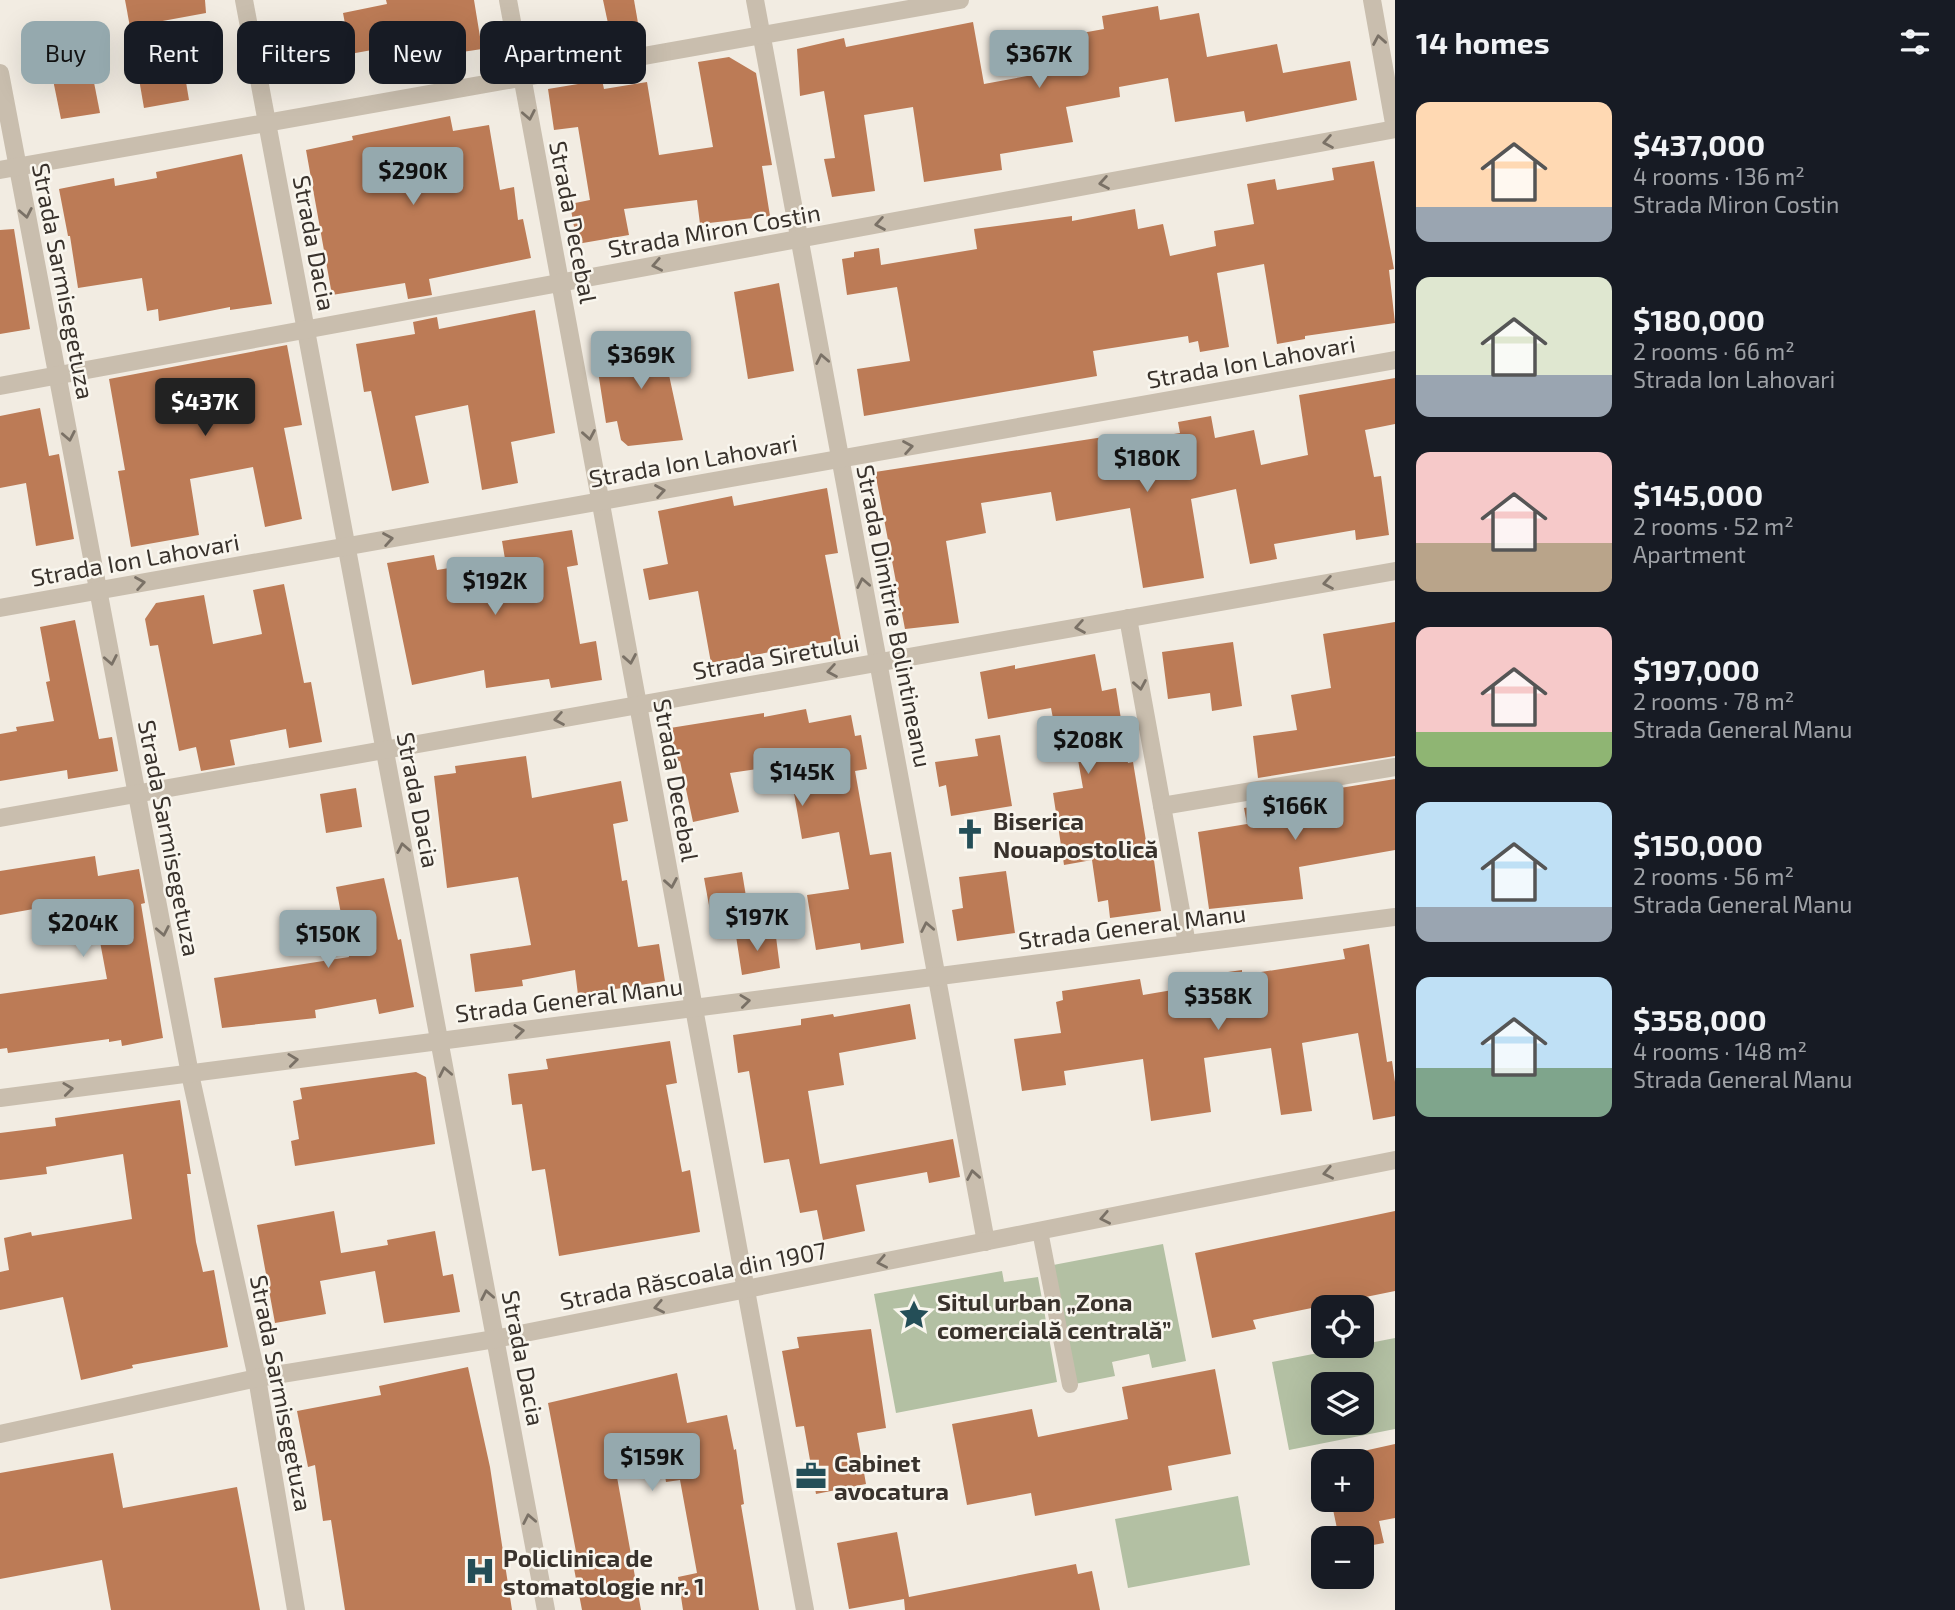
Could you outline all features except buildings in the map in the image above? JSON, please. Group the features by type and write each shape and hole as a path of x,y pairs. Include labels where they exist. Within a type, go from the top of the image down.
{"street":[{"name":"Strada Dacia","path":"244,0 546,1610"},
{"name":"Strada Decebal","path":"508,0 512,21"},
{"name":"Strada Dimitrie Bolintineanu","path":"755,0 986,1242"},
{"path":"646,56 960,0"},
{"path":"1372,0 1395,129"},
{"name":"Strada Sarmisegetuza","path":"0,74 9,169 57,376 190,1073 257,1378 296,1610"},
{"path":"9,169 489,84"},
{"name":"Strada Decebal","path":"524,84 805,1610"},
{"name":"Strada Miron Costin","path":"0,386 1395,129"},
{"name":"Strada Ion Lahovari","path":"0,608 1395,360"},
{"name":"Strada Siretului","path":"0,818 1395,571"},
{"path":"1128,618 1187,944"},
{"path":"1162,806 1395,767"},
{"name":"Strada General Manu","path":"0,1098 1395,917"},
{"name":"Strada Răscoala din 1907","path":"0,1434 257,1378 495,1339 1395,1160"}],"lane":[{"path":"1041,1231 1070,1385"}],"green space":[{"path":"1163,1244 1186,1361 1152,1368 1149,1354 1112,1362 1115,1376 1070,1385 1048,1266"},
{"path":"1002,1271 1004,1282 1038,1277 1057,1382 896,1413 874,1294"},
{"path":"1395,1338 1395,1429 1374,1433 1374,1372 1311,1372 1311,1435 1365,1435 1289,1450 1272,1362 1311,1354 1311,1358 1374,1358 1374,1342"},
{"path":"1238,1496 1250,1565 1128,1588 1115,1519"}],"place":[{"name":"Biserica Nouapostolică","path":"970,834"},
{"name":"Situl urban „Zona comercială centrală”","path":"914,1315"},
{"name":"Cabinet avocatura","path":"811,1476"},
{"name":"Policlinica de stomatologie nr. 1","path":"480,1571"}]}
